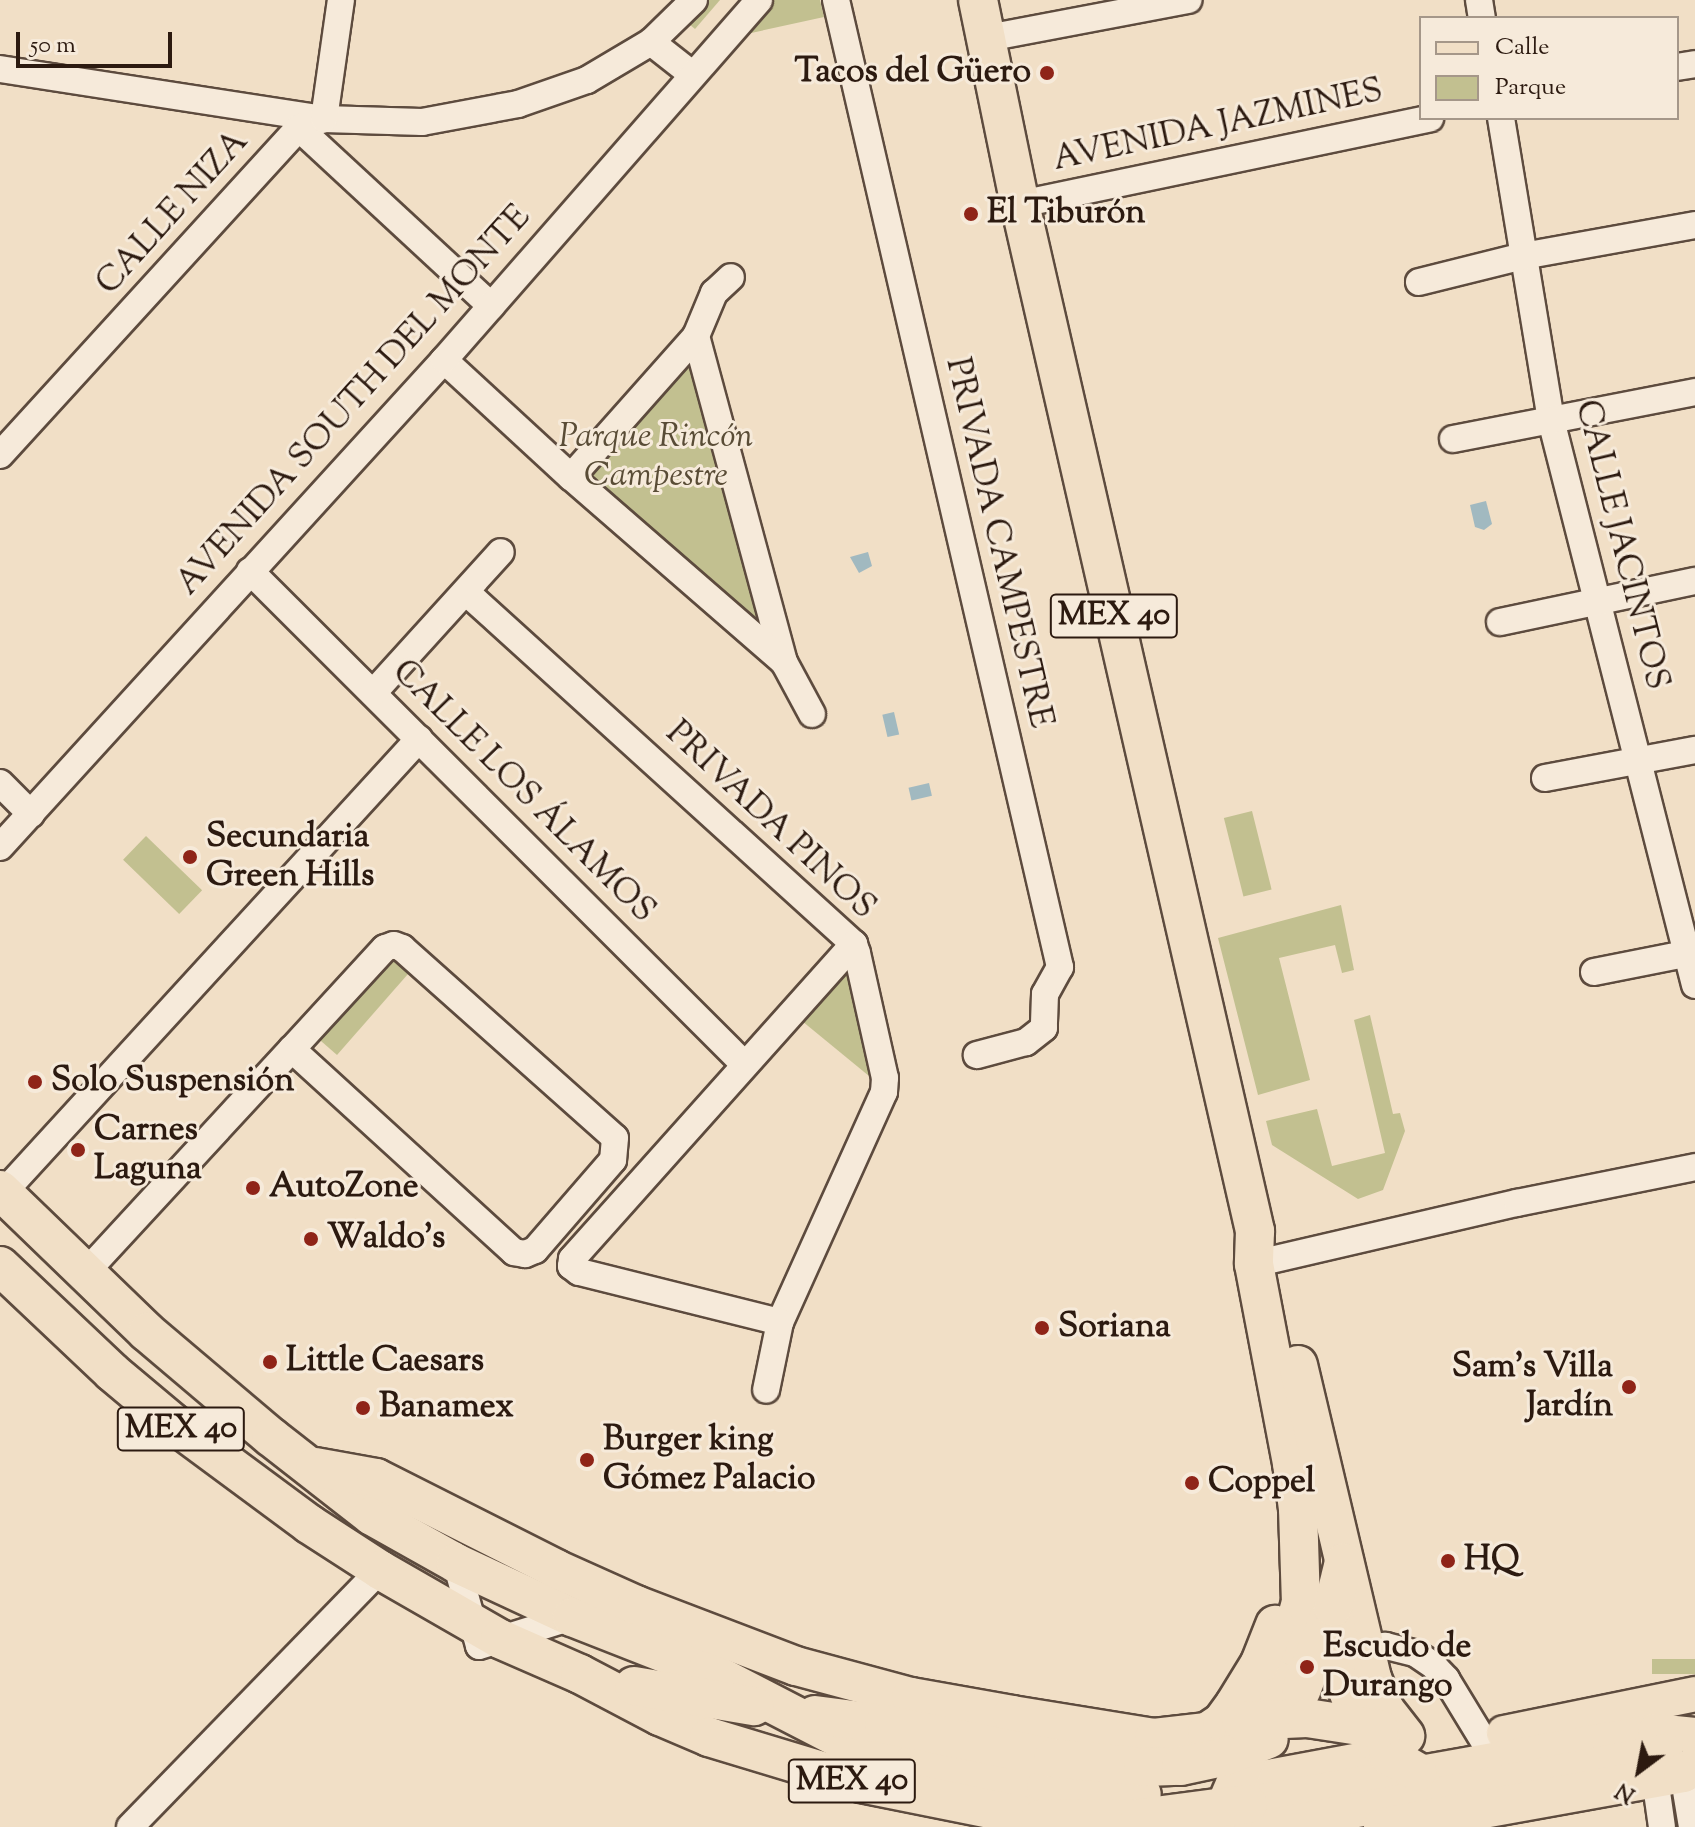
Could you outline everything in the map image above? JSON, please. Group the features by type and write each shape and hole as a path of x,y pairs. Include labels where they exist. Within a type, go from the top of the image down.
{"highway":[{"name":"MEX 40","path":"0,1266 112,1372 174,1424 262,1490 380,1570 485,1631 709,1737 861,1783 1050,1823 1139,1813 1253,1779 1333,1607 1344,1562 1261,1252 1020,204 978,0"},
{"name":"MEX 40","path":"1,1192 147,1332 309,1466 372,1516 456,1563 572,1617 707,1670 852,1745 883,1755 1046,1786 1139,1813"},
{"name":"MEX 40","path":"1253,1779 1301,1602 1298,1527 1261,1252"},
{"path":"309,1466 376,1478 636,1605 796,1666 911,1697 1154,1738 1185,1737 1207,1732 1222,1722 1260,1663 1273,1631 1298,1527"},
{"path":"1298,1527 1321,1558 1333,1607 1410,1753"},
{"path":"1344,1562 1353,1650 1350,1701 1361,1724 1410,1753"},
{"path":"580,1674 680,1696 884,1724 1077,1762 1143,1767 1181,1766 1253,1779 1361,1724"},
{"path":"980,1745 1002,1735 1012,1715"},
{"path":"1222,1722 1253,1779"},
{"path":"1383,1827 1681,1788"}],"main road":[{"name":"MEX 40","path":"1489,1748 1695,1694"},
{"name":"MEX 40","path":"1253,1779 1410,1753 1655,1731 1695,1736"},
{"path":"1253,1779 1681,1788 1695,1736"}],"street":[{"path":"324,119 341,0"},
{"path":"0,69 324,119 422,122 481,114 558,93 620,62 651,42 694,0"},
{"name":"AVENIDA SOUTH DEL MONTE","path":"0,847 444,360 759,0"},
{"name":"PRIVADA CAMPESTRE","path":"836,0 1060,967 1045,994 1044,1028 1026,1042 977,1055"},
{"path":"987,38 1188,0"},
{"path":"651,42 693,75"},
{"name":"CALLE NIZA","path":"0,455 299,128 324,119"},
{"name":"AVENIDA JAZMINES","path":"1020,204 1420,120"},
{"name":"CALLE JACINTOS","path":"1501,120 1551,420 1638,761 1691,953 1695,985"},
{"path":"299,128 491,306"},
{"path":"1419,282 1523,256 1695,225"},
{"path":"571,477 696,336 714,293 731,277"},
{"path":"696,336 784,662 812,714"},
{"path":"444,360 571,477 784,662"},
{"path":"1453,439 1695,392"},
{"path":"373,693 501,552"},
{"name":"CALLE LOS ÁLAMOS","path":"250,571 745,1065"},
{"path":"1500,622 1695,581"},
{"name":"PRIVADA PINOS","path":"466,592 854,944 885,1078 884,1092 780,1322 766,1390"},
{"path":"1,1192 419,739"},
{"path":"1545,778 1695,750"},
{"path":"0,783 31,814"},
{"path":"780,1322 579,1272 571,1266 575,1255 854,944"},
{"path":"86,1272 385,948 394,945 402,948 615,1138 613,1160 535,1250 525,1254 514,1252 292,1049"},
{"path":"1594,972 1691,953"},
{"path":"1261,1252 1695,1167"},
{"path":"443,1513 456,1563 485,1631 572,1617"},
{"path":"130,1827 380,1570"},
{"path":"1353,1650 1386,1646 1415,1653 1434,1666 1446,1679 1489,1748"},
{"path":"1662,1827 1681,1788"}],"green space":[{"path":"681,0 720,0 695,29 672,10"},
{"path":"756,0 820,0 824,17 742,35"},
{"name":"Parque Rincón Campestre","path":"687,337 769,635 579,468"},
{"path":"1252,811 1272,890 1243,897 1224,818"},
{"path":"146,836 202,890 179,914 123,860"},
{"path":"1341,905 1354,970 1342,973 1335,945 1279,958 1310,1080 1258,1095 1218,938"},
{"path":"385,945 415,966 337,1055 313,1034"},
{"path":"847,959 872,1071 869,1076 791,1012"},
{"path":"1370,1015 1393,1114 1400,1113 1405,1131 1383,1190 1358,1199 1272,1145 1266,1121 1317,1109 1332,1166 1385,1153 1354,1020"},
{"path":"1652,1659 1695,1659 1695,1674 1652,1674"}],"water":[{"path":"1486,501 1492,524 1484,530 1475,527 1470,505"},
{"path":"868,552 872,566 859,573 850,557"},
{"path":"894,712 899,734 887,737 882,715"},
{"path":"929,783 932,796 911,800 909,788"}],"place":[{"name":"Tacos del Güero","path":"1047,73"},
{"name":"El Tiburón","path":"971,214"},
{"name":"Secundaria Green Hills","path":"190,857"},
{"name":"Solo Suspensión","path":"35,1082"},
{"name":"Carnes Laguna","path":"78,1150"},
{"name":"AutoZone","path":"253,1188"},
{"name":"Waldo's","path":"311,1239"},
{"name":"Soriana","path":"1042,1328"},
{"name":"Little Caesars","path":"270,1362"},
{"name":"Sam's Villa Jardín","path":"1629,1387"},
{"name":"Banamex","path":"363,1408"},
{"name":"Burger king Gómez Palacio","path":"587,1460"},
{"name":"Coppel","path":"1192,1483"},
{"name":"HQ","path":"1448,1561"},
{"name":"Escudo de Durango","path":"1307,1667"}]}
